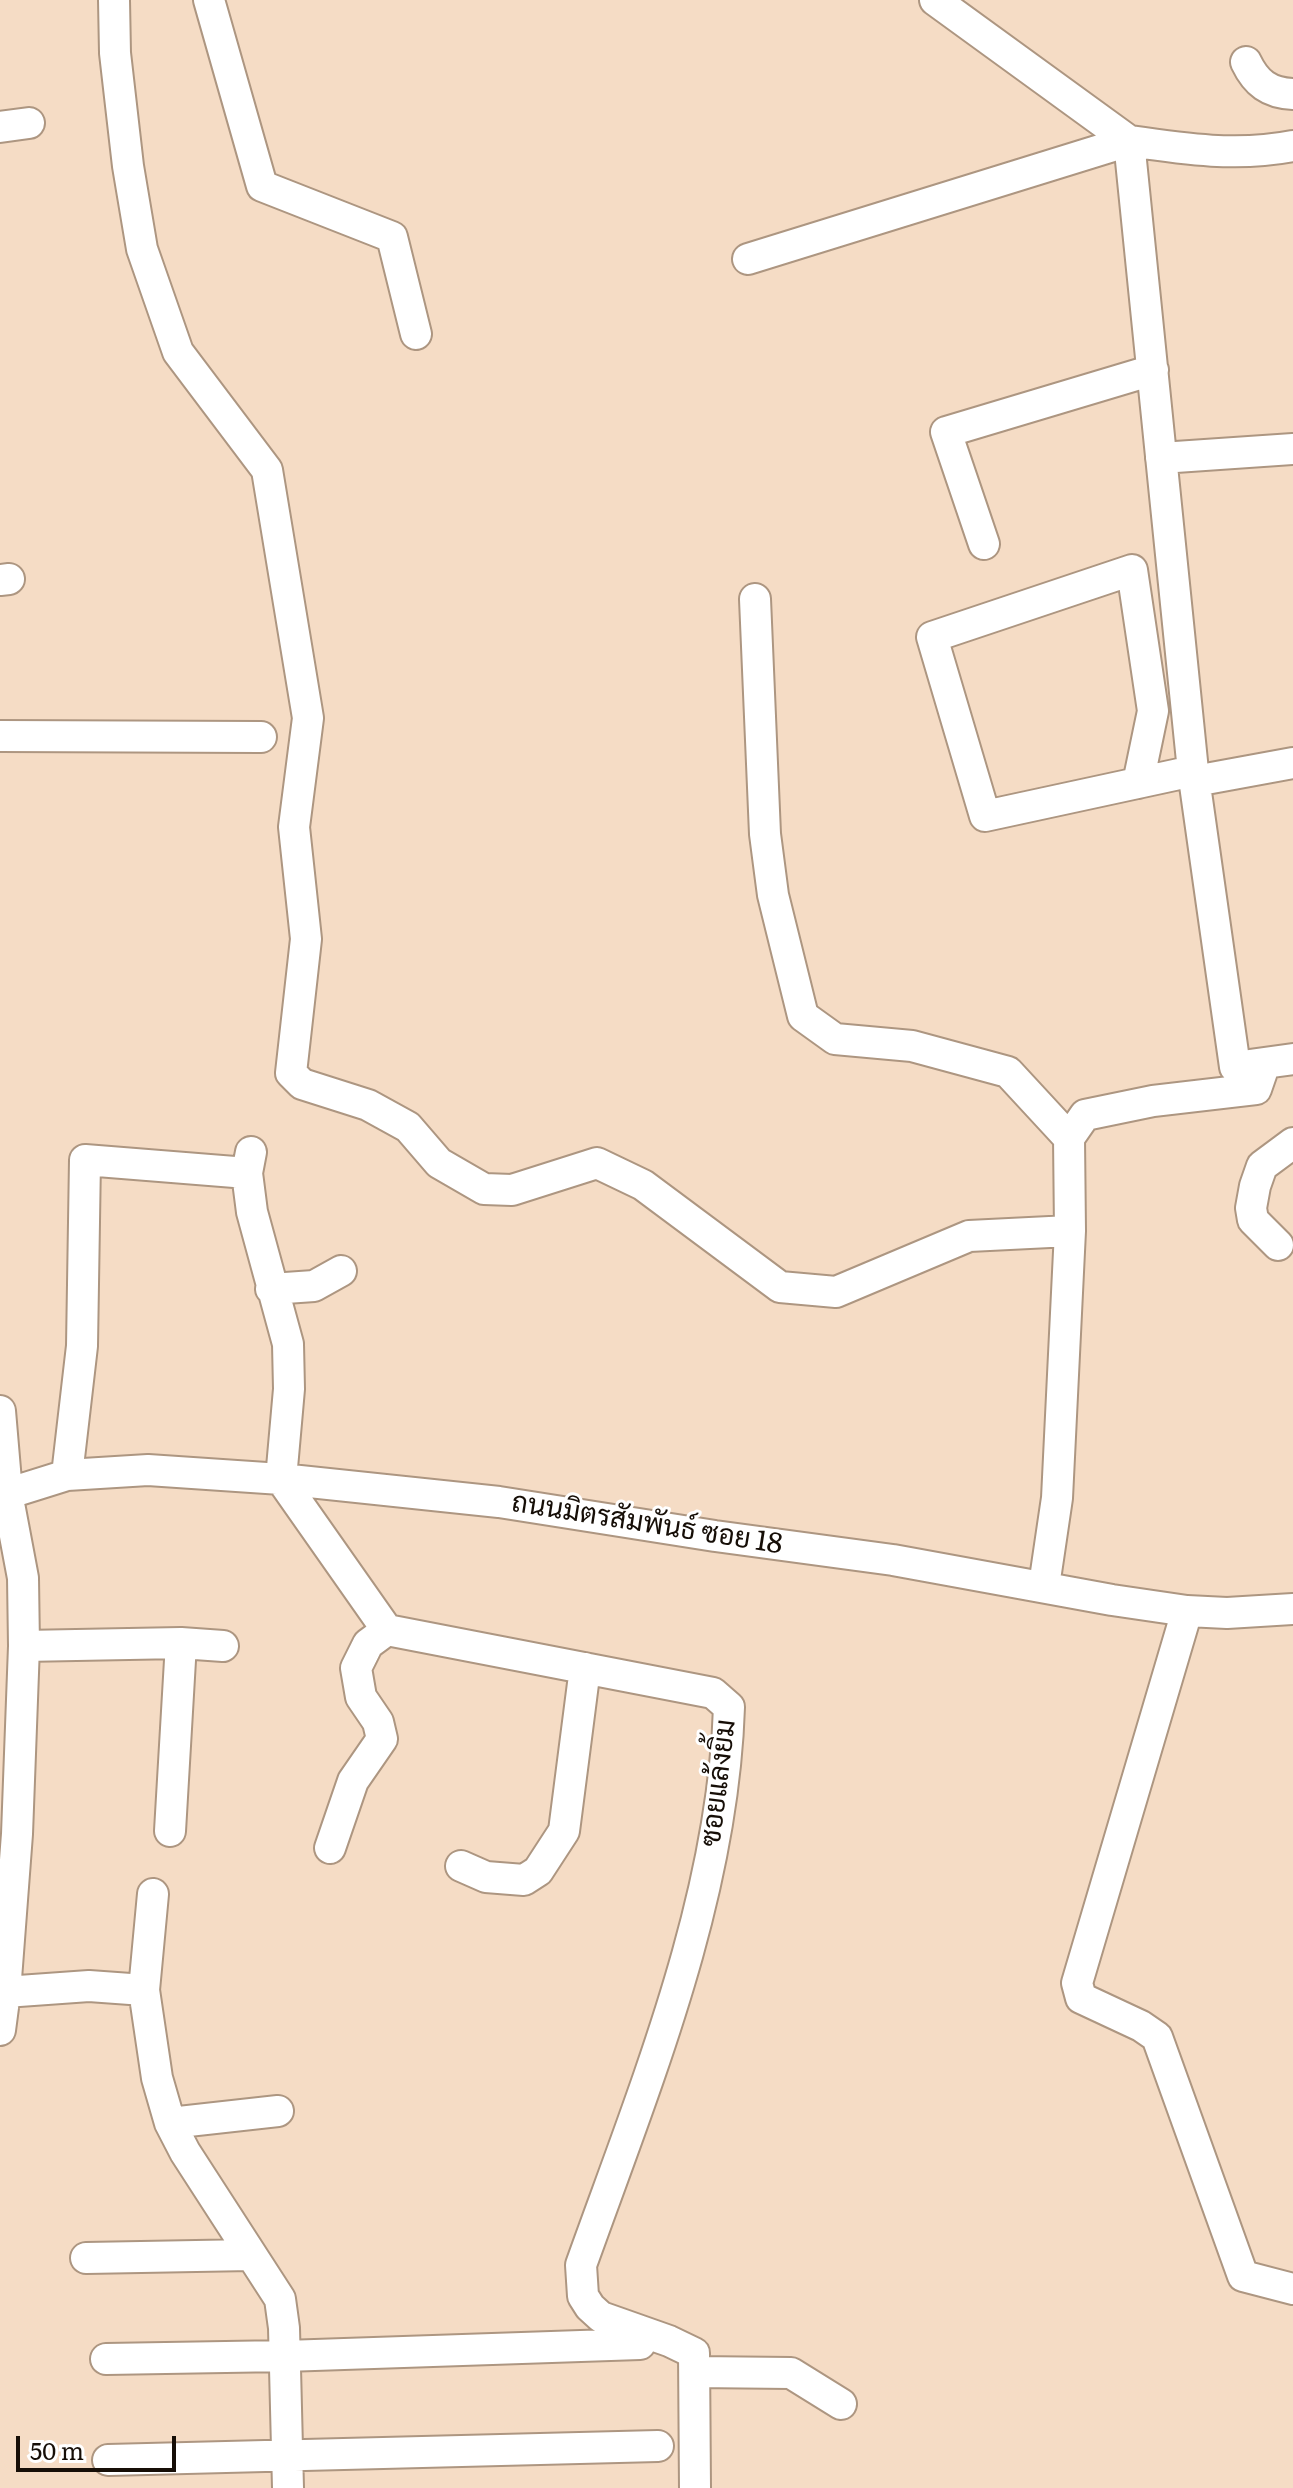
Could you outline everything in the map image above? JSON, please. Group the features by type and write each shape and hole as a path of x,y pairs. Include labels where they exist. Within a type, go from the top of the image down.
{"street":[{"path":"114,0 116,67 142,249 178,352 267,470 308,718 294,827 306,939 291,1073 302,1084 368,1105 408,1127 439,1163 484,1189 512,1190 597,1163 643,1185 780,1287 836,1292 969,1236 1070,1231"},
{"path":"209,0 262,186 392,237 416,334"},
{"path":"935,0 1129,141 1194,776 1235,1067 1279,1061"},
{"path":"1246,62 1259,82 1269,90 1293,94"},
{"path":"748,259 1129,141 1217,152 1267,151 1293,146"},
{"path":"984,544 946,432 1153,370"},
{"path":"1161,458 1293,449"},
{"path":"1138,783 1153,711 1132,570 932,637 985,816 1138,783 1293,763"},
{"path":"755,599 765,834 773,895 803,1016 835,1039 912,1046 1008,1072 1069,1138"},
{"path":"0,736 261,737"},
{"path":"1044,1586 1057,1498 1070,1231 1069,1138 1085,1115 1153,1101 1256,1089 1279,1061"},
{"path":"1278,1245 1253,1220 1251,1208 1262,1166 1293,1143"},
{"path":"67,1475 82,1346 85,1160 249,1163 252,1212 288,1344 289,1389 281,1479 387,1630 368,1644 356,1668 361,1697 378,1722 382,1739 353,1781 330,1848"},
{"path":"271,1289 314,1286 341,1271"},
{"path":"0,1411 3,1494 23,1578 24,1646 17,1834 0,2030"},
{"name":"ถนนมิตรสัมพันธ์ ซอย 18","path":"3,1494 67,1475 148,1470 281,1479 499,1502 893,1560 1187,1611 1227,1613 1293,1609"},
{"path":"1187,1611 1077,1983 1081,1998 1141,2026 1157,2037 1243,2276 1293,2289"},
{"name":"ซอยแล้งยิ้ม","path":"387,1630 713,1693 729,1707 728,1755 717,1832 673,2010 581,2265 583,2296 590,2307 601,2317 694,2353 695,2372"},
{"path":"24,1646 181,1643 223,1646"},
{"path":"170,1831 181,1643"},
{"path":"461,1866 486,1877 524,1880 538,1871 564,1831 585,1668"},
{"path":"153,1894 144,1990 157,2078 170,2123 185,2152 280,2299 285,2356 288,2488"},
{"path":"5,1992 89,1986 144,1990"},
{"path":"170,2123 278,2111"},
{"path":"86,2258 251,2255"},
{"path":"106,2359 640,2344"},
{"path":"695,2488 695,2372 791,2373 841,2404"},
{"path":"108,2460 658,2446"}]}
